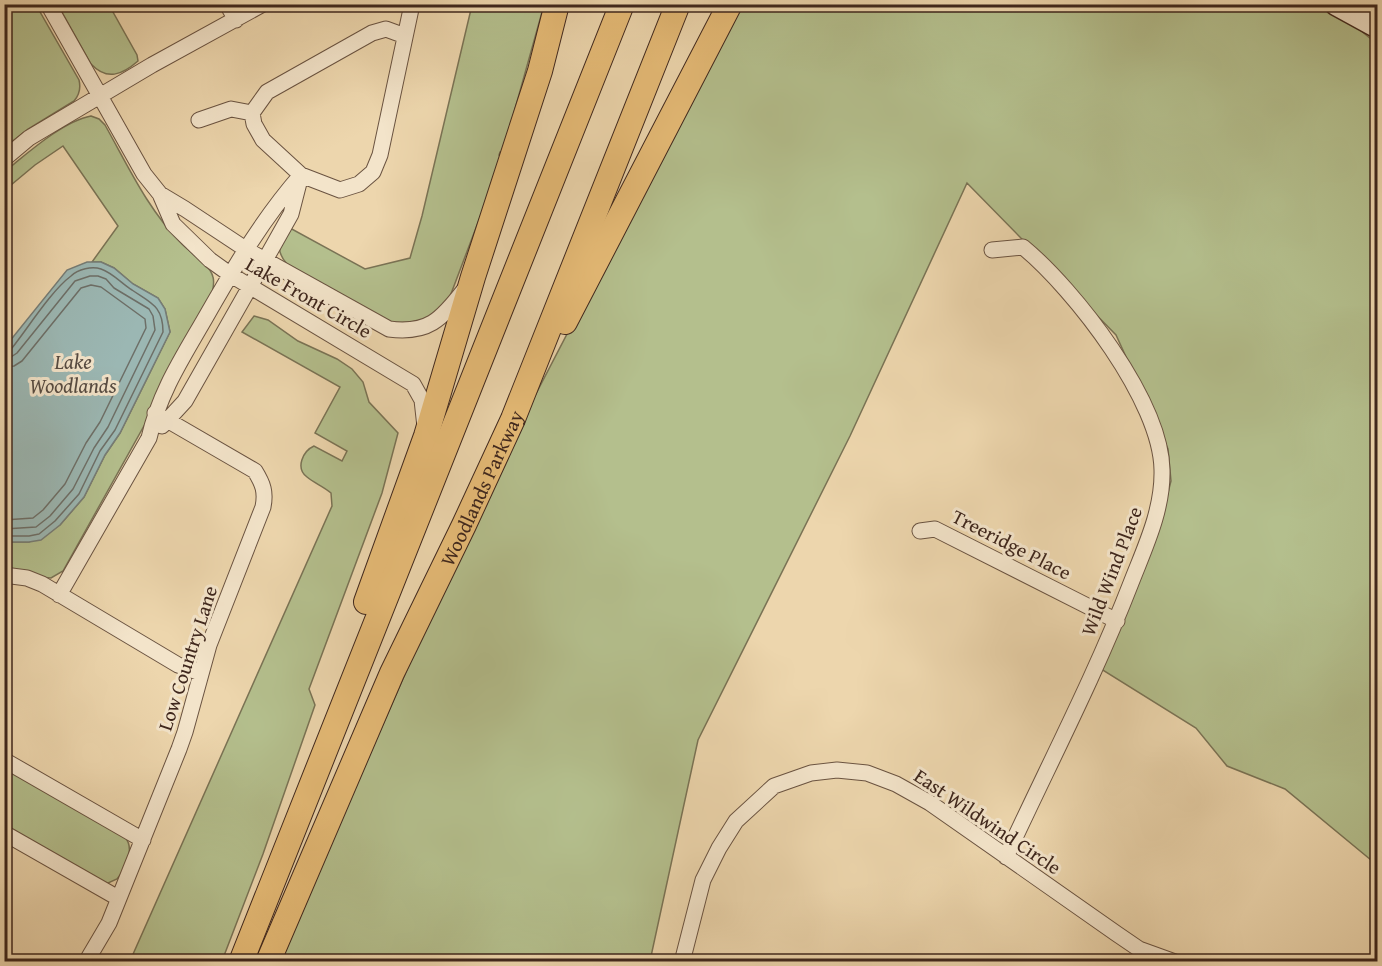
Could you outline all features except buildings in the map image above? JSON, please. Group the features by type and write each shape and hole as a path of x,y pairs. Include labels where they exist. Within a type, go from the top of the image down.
{"main road":[{"path":"276,871 284,829 426,436 473,277 540,70 557,4"},
{"path":"241,962 622,4"},
{"name":"Woodlands Parkway","path":"268,962 392,673 513,419 678,4"},
{"path":"513,419 602,254 730,4"},
{"path":"1336,4 1377,27"}],"street":[{"name":"Lake Front Circle","path":"48,4 144,174 160,194 173,224 210,260 231,275 413,384 422,400 426,436"},
{"path":"227,4 236,20"},
{"path":"4,159 29,138 152,65 263,4"},
{"path":"405,36 386,29 372,33 267,92 252,113 254,124 263,140 301,175 340,190 359,184 373,172 380,155 405,36 411,4"},
{"path":"199,120 231,109 252,113"},
{"path":"59,595 149,438 155,413 165,389 231,275 277,202 301,175"},
{"path":"149,438 169,421 184,401 291,214 301,175"},
{"name":"Lake Front Circle","path":"160,194 247,250 388,329 403,330 433,324 444,315 473,277"},
{"name":"Wild Wind Place","path":"992,250 1023,247 1045,266 1120,358 1159,443 1162,470 1160,498 1154,527 1117,621 1006,857"},
{"name":"Low Country Lane","path":"86,962 109,922 186,732 209,645 263,507 265,495 262,481 255,471 155,413"},
{"name":"Treeridge Place","path":"920,531 935,529 1117,621"},
{"path":"4,575 27,579 59,595 178,664 200,673"},
{"path":"4,760 143,840"},
{"name":"East Wildwind Circle","path":"682,962 690,923 703,880 718,848 736,821 774,786 811,774 837,770 867,773 896,784 930,803 1139,949 1175,962"},
{"path":"4,833 118,898"}],"green space":[{"path":"5,4 36,5 79,80 80,86 74,101 28,129 5,147"},
{"path":"58,5 109,5 137,55 138,61 120,73 103,73 97,69 91,64"},
{"path":"472,5 544,5 503,152 499,155 501,156 493,183 449,299 436,312 423,320 389,322 287,264 281,254 280,246 290,228 365,269 410,258"},
{"path":"738,5 1319,5 1354,25 1377,44 1377,865 1285,789 1227,766 1196,728 1101,669 1157,536 1171,481 1168,449 1116,335 967,183 850,436 698,740 650,961 278,962 488,486"},
{"path":"91,116 99,119 105,125 139,187 159,217 182,244 211,272 214,281 213,290 207,313 63,571 51,578 5,574 5,542 29,542 60,525 84,497 105,455 120,433 170,332 165,309 158,298 133,284 114,268 101,262 92,262 118,226 63,146 5,190 4,171 59,130"},
{"path":"254,316 268,320 298,341 337,359 352,369 363,382 369,402 398,433 382,493 309,689 315,705 263,854 222,961 130,961 332,506 331,493 303,473 302,460 314,446 342,461 347,451 315,433 340,387 242,332"},
{"path":"5,767 125,837 129,853 126,864 117,879 106,884 5,826"}],"water":[{"name":"Lake Woodlands","path":"87,262 101,262 114,268 133,284 158,298 165,309 170,332 120,433 105,455 84,497 60,525 41,540 5,542 5,347 67,270"}]}
